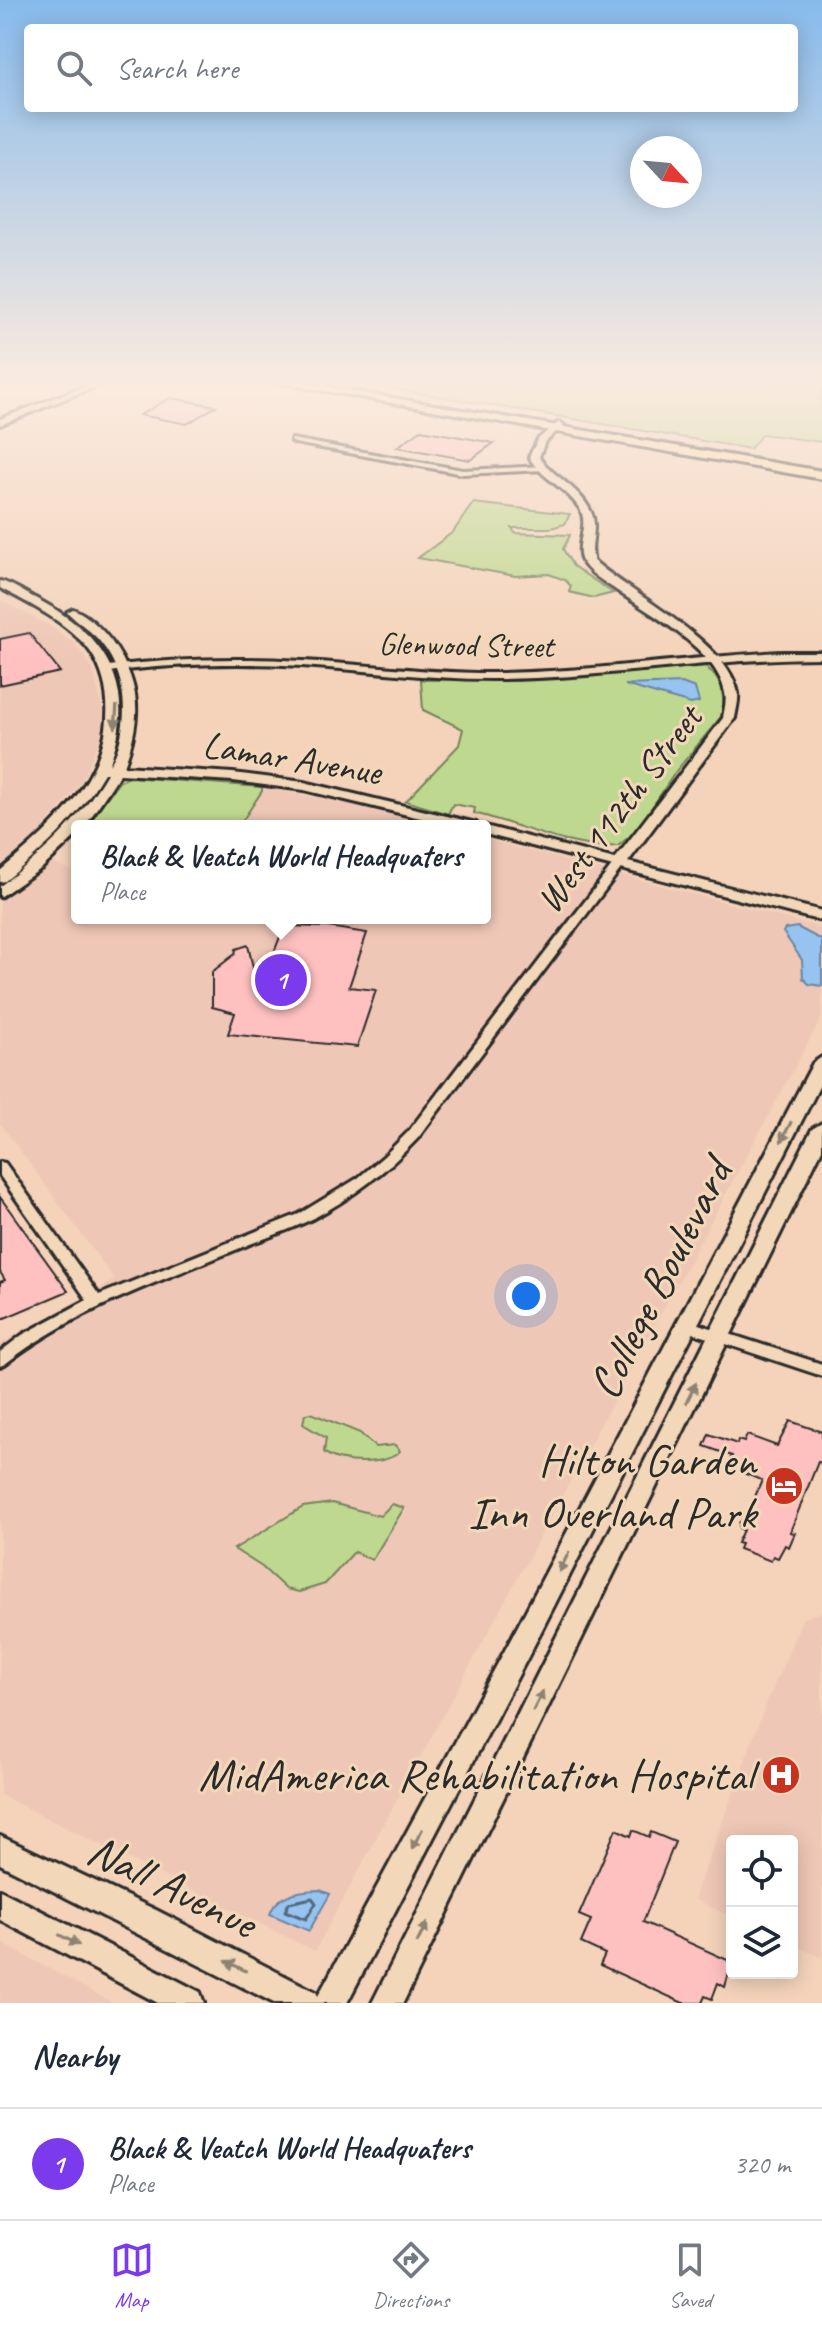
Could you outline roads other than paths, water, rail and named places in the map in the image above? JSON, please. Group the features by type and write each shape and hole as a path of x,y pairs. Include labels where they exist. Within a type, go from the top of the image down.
{"main road":[{"name":"College Boulevard","path":"330,2003 527,1634 822,1063"},
{"name":"College Boulevard","path":"387,2003 822,1129"},
{"name":"Nall Avenue","path":"0,1849 146,1920 305,2003"},
{"path":"0,1904 189,2003"}],"street":[{"name":"West 112th Street","path":"0,1360 27,1339 96,1302 304,1217 347,1193 381,1168 413,1135 729,718 734,702 732,693 711,659 686,632 589,563 584,553 589,522 587,513 582,503 550,472"},
{"path":"0,576 43,594 79,616 109,645 123,667 131,691 132,713 126,746 117,770 97,804 83,820"},
{"path":"0,584 37,601 66,620 89,641 108,669 116,693 116,715 110,747 82,800 56,831 0,878"},
{"name":"Glenwood Street","path":"108,669 275,662 439,675 501,676 711,659 822,655"},
{"name":"Lamar Avenue","path":"101,769 233,777 304,786 446,820"},
{"path":"491,832 822,916"},
{"path":"0,893 37,865 71,833"},
{"path":"0,1166 96,1302"},
{"path":"686,1325 822,1370"}],"water":[{"path":"682,683 695,688 699,702 691,704 625,685"},
{"path":"797,927 822,940 822,986 809,984 803,978 802,960 783,932"},
{"path":"320,1890 330,1894 309,1931 270,1914 284,1897"}],"place":[{"name":"Black & Veatch World Headquaters","path":"281,980"},
{"name":"Hilton Garden Inn Overland Park","path":"784,1486"},
{"name":"MidAmerica Rehabilitation Hospital","path":"781,1775"}]}
